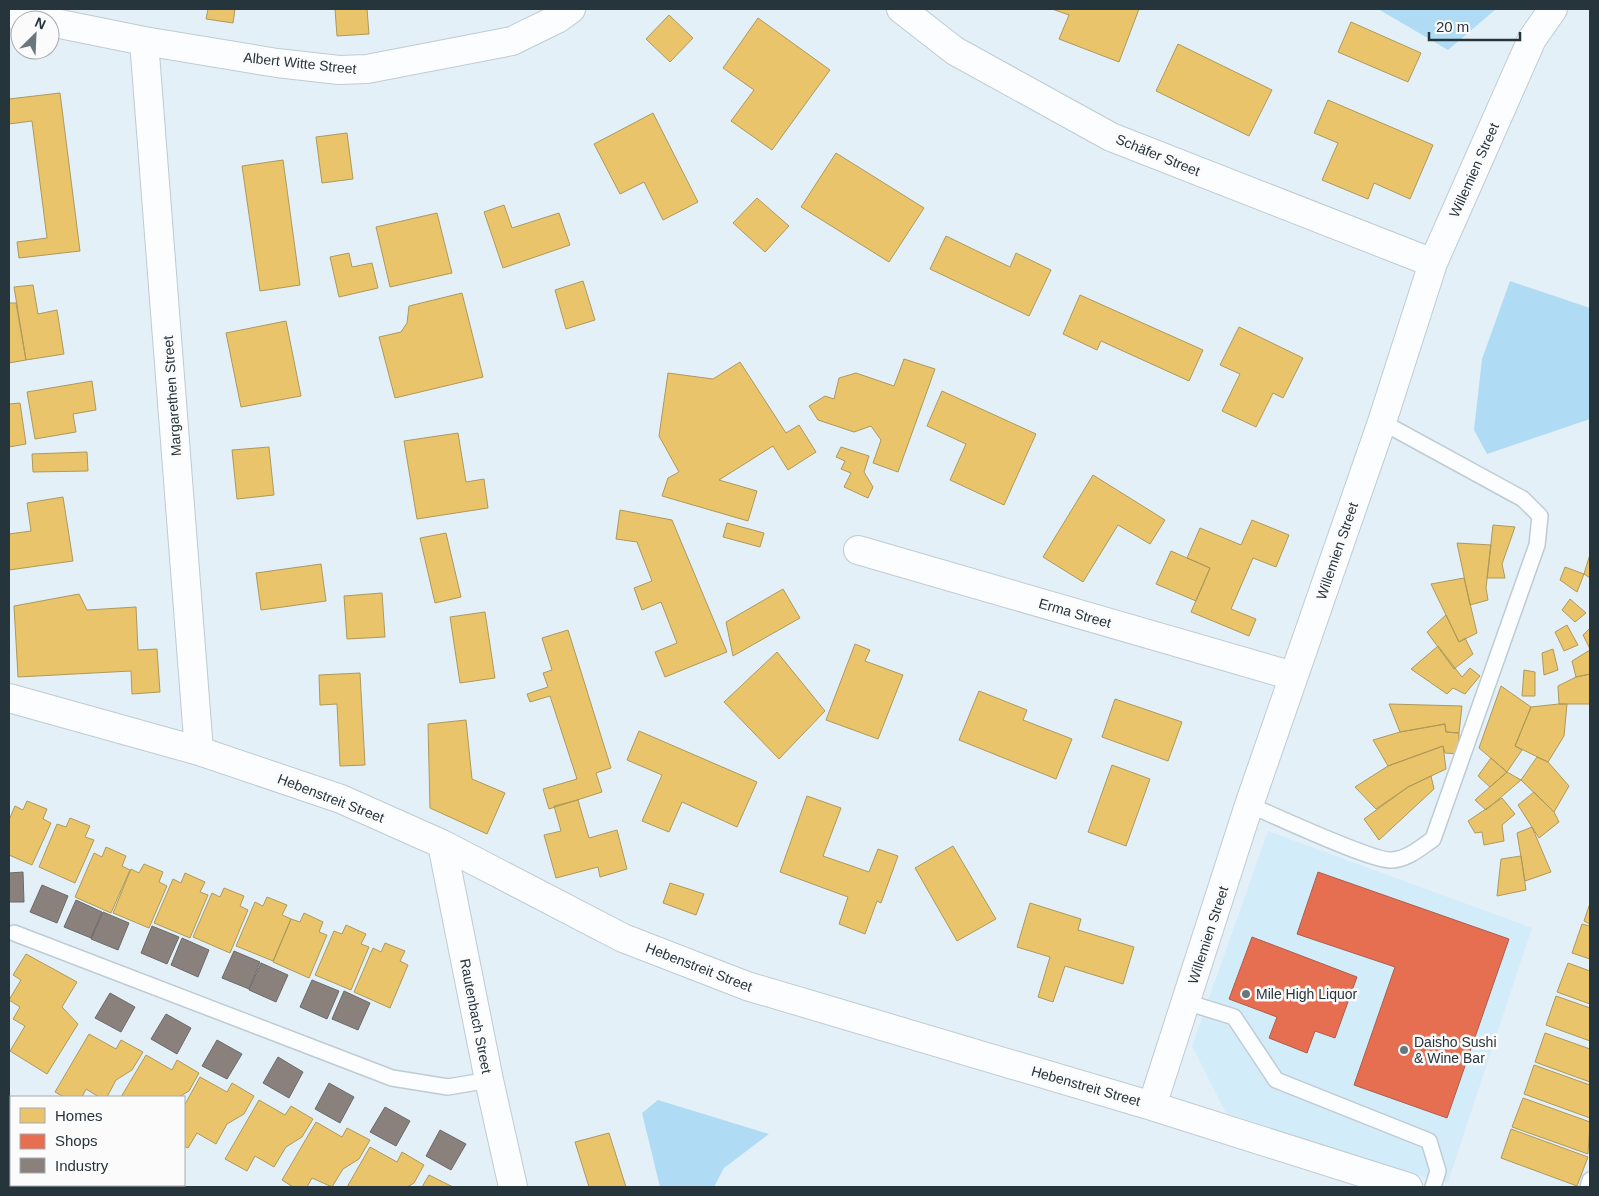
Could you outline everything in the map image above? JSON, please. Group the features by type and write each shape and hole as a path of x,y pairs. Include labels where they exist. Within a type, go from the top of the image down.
{"street":[{"name":"Albert Witte Street","path":"60,24 144,41 339,70 367,69 512,41 557,19 571,9"},
{"name":"Schäfer Street","path":"901,9 955,51 1110,137 1433,263"},
{"name":"Willemien Street","path":"1152,1106 1249,805 1382,422 1433,263 1532,39 1554,9"},
{"name":"Margarethen Street","path":"144,41 199,751"},
{"name":"Erma Street","path":"858,550 1293,676"},
{"name":"Hebenstreit Street","path":"9,698 199,751 341,799 442,844 623,938 747,986 1152,1106 1408,1187"},
{"name":"Rautenbach Street","path":"442,844 488,1080 512,1187"}],"lane":[{"path":"1249,805 1366,853 1391,860 1410,856 1433,839 1537,545 1540,516 1523,499 1382,422"},
{"path":"14,933 392,1078 448,1087 488,1080"},
{"path":"1186,1002 1234,1017 1276,1080 1430,1141 1438,1171 1433,1187"},
{"path":"1588,1187 1590,1180"}],"shaded area":[{"path":"1378,9 1496,9 1448,50"},
{"path":"1510,281 1590,308 1590,419 1487,454 1474,430 1482,359"},
{"path":"1268,831 1532,928 1448,1182 1415,1175 1226,1113 1192,1046"},
{"path":"658,1100 769,1134 724,1168 714,1187 660,1187 642,1113"}],"building: Homes":[{"path":"208,9 235,9 233,23 206,19"},
{"path":"335,9 367,9 369,34 337,36"},
{"path":"1052,9 1139,9 1119,62 1059,39 1069,15"},
{"path":"669,15 693,38 670,62 646,39"},
{"path":"758,18 830,70 772,150 731,121 754,90 723,68"},
{"path":"1351,22 1421,53 1408,82 1338,52"},
{"path":"1178,44 1272,90 1249,136 1156,91"},
{"path":"60,93 80,251 19,258 17,242 47,238 32,121 9,124 9,99"},
{"path":"1328,100 1433,145 1410,199 1374,183 1368,199 1322,180 1338,143 1314,133"},
{"path":"653,113 698,202 663,220 644,182 620,194 594,144"},
{"path":"347,133 353,179 322,183 316,137"},
{"path":"836,153 924,208 889,262 801,207"},
{"path":"283,160 300,285 260,291 242,166"},
{"path":"757,198 789,226 765,252 733,223"},
{"path":"504,205 512,228 559,213 570,245 503,268 484,212"},
{"path":"437,213 452,273 390,287 376,227"},
{"path":"946,236 1010,267 1016,253 1051,270 1029,316 930,269"},
{"path":"349,253 352,267 372,263 378,288 339,297 330,257"},
{"path":"583,281 595,320 566,329 555,290"},
{"path":"33,285 38,314 57,310 64,354 26,360 14,287"},
{"path":"462,293 483,377 395,398 379,337 401,332 407,323 409,306"},
{"path":"1080,295 1203,350 1189,381 1101,341 1097,350 1063,334"},
{"path":"9,303 16,303 26,360 9,363"},
{"path":"286,321 301,396 241,407 226,333"},
{"path":"1239,327 1303,358 1283,398 1273,393 1256,427 1222,411 1240,374 1220,365"},
{"path":"904,359 935,369 898,472 873,463 881,440 871,426 854,432 818,420 809,406 825,396 834,399 839,378 856,373 894,386"},
{"path":"740,362 786,433 799,425 816,452 788,470 773,446 719,480 757,491 748,521 662,496 668,478 679,472 659,436 668,373 713,379"},
{"path":"92,381 96,410 73,414 76,432 35,439 27,392"},
{"path":"942,391 1036,434 1004,505 950,480 966,444 927,426"},
{"path":"20,403 26,444 9,447 9,404"},
{"path":"458,433 466,482 484,479 488,508 417,519 404,441"},
{"path":"269,447 274,495 237,499 232,450"},
{"path":"841,447 869,456 864,472 873,487 868,498 844,487 851,473 841,469 845,461 836,457"},
{"path":"87,452 88,471 33,472 32,454"},
{"path":"1093,475 1165,520 1150,544 1118,525 1083,582 1043,557"},
{"path":"63,497 73,561 9,570 9,534 31,531 27,503"},
{"path":"620,510 672,520 727,652 665,677 655,652 677,643 661,602 642,610 634,588 652,581 637,542 616,539"},
{"path":"1252,520 1289,535 1276,567 1253,558 1231,609 1256,619 1249,636 1191,612 1210,568 1187,558 1200,528 1241,545"},
{"path":"727,523 764,533 760,547 723,537"},
{"path":"1493,525 1515,527 1502,564 1505,578 1487,578"},
{"path":"446,533 461,597 435,603 420,538"},
{"path":"1457,543 1491,545 1486,588 1488,600 1470,605"},
{"path":"1171,551 1210,568 1196,601 1156,584"},
{"path":"1590,554 1590,578 1584,574"},
{"path":"321,564 326,601 261,610 256,573"},
{"path":"1565,567 1584,574 1577,592 1560,580"},
{"path":"1464,578 1477,633 1459,642 1431,584"},
{"path":"783,589 800,618 733,656 726,622"},
{"path":"382,593 385,637 347,639 344,596"},
{"path":"79,594 87,610 136,607 138,650 157,649 160,692 132,694 131,671 18,677 14,606"},
{"path":"1570,599 1586,613 1575,622 1562,610"},
{"path":"485,612 495,678 460,683 450,617"},
{"path":"1446,615 1459,642 1465,638 1473,654 1454,669 1427,632"},
{"path":"1567,625 1578,645 1564,651 1555,632"},
{"path":"1590,628 1590,649 1583,635"},
{"path":"568,630 611,768 596,773 602,792 549,809 543,789 577,779 550,696 530,702 527,694 548,687 543,673 552,670 542,638"},
{"path":"855,644 870,650 865,661 903,675 878,739 826,720"},
{"path":"1438,646 1462,677 1470,668 1480,676 1465,694 1453,688 1447,694 1411,669"},
{"path":"1553,649 1558,670 1544,675 1542,653"},
{"path":"1590,650 1590,674 1576,677 1572,661"},
{"path":"777,652 825,711 779,759 724,702"},
{"path":"1524,670 1535,672 1535,696 1522,696"},
{"path":"360,673 365,765 340,766 337,704 320,705 319,675"},
{"path":"1590,674 1590,704 1559,704 1558,686 1576,677"},
{"path":"1501,686 1531,707 1515,746 1522,750 1507,772 1479,748"},
{"path":"979,691 1027,710 1023,720 1072,739 1056,779 959,740"},
{"path":"1115,699 1182,722 1168,761 1102,737"},
{"path":"1389,704 1462,706 1459,733 1446,732 1445,724 1400,732"},
{"path":"1567,704 1564,736 1548,762 1515,746 1531,707"},
{"path":"466,720 472,779 505,793 487,834 430,808 428,724"},
{"path":"1445,724 1446,732 1459,733 1459,754 1445,753 1443,746 1388,766 1373,740 1400,732"},
{"path":"639,731 757,782 737,827 682,802 669,832 642,821 662,775 627,760"},
{"path":"1443,746 1446,769 1408,787 1376,809 1355,787 1388,766"},
{"path":"1537,757 1548,762 1569,786 1554,812 1521,780"},
{"path":"1491,758 1507,772 1490,787 1478,776"},
{"path":"1112,765 1150,779 1126,846 1088,832"},
{"path":"1507,772 1521,780 1486,810 1475,800"},
{"path":"1431,776 1434,789 1379,840 1364,819 1408,787"},
{"path":"1534,792 1554,812 1559,822 1539,838 1518,805"},
{"path":"807,796 841,808 823,856 869,872 878,849 898,856 881,903 877,901 865,934 839,924 848,897 780,872"},
{"path":"1502,798 1515,814 1502,825 1504,841 1484,845 1482,832 1475,833 1468,821"},
{"path":"578,800 589,838 617,830 627,869 600,877 598,867 556,878 544,835 561,831 554,806"},
{"path":"27,801 47,809 43,819 51,823 32,865 9,855 9,820 15,806 23,810"},
{"path":"70,818 90,826 85,837 94,840 75,883 39,867 57,824 66,827"},
{"path":"1532,827 1551,872 1525,881 1517,833"},
{"path":"953,846 996,919 957,941 915,868"},
{"path":"106,847 126,856 122,866 130,870 111,913 75,897 94,853 102,857"},
{"path":"1521,856 1526,890 1497,896 1501,859"},
{"path":"144,864 163,872 159,882 167,886 149,928 113,913 131,869 139,873"},
{"path":"185,873 205,882 200,892 208,895 190,938 154,923 173,879 181,883"},
{"path":"670,883 704,894 696,915 663,903"},
{"path":"224,888 244,896 240,906 248,910 230,953 193,937 212,893 220,897"},
{"path":"267,897 287,905 282,915 291,919 273,961 236,946 255,902 263,906"},
{"path":"1030,903 1081,919 1078,930 1134,947 1123,984 1065,966 1053,1002 1038,997 1050,957 1017,947"},
{"path":"1590,903 1590,924 1584,921"},
{"path":"304,913 323,922 319,932 327,935 309,978 273,962 291,919 300,922"},
{"path":"1582,924 1590,926 1590,959 1572,953"},
{"path":"346,925 366,934 361,944 369,947 351,990 315,975 334,931 342,934"},
{"path":"385,943 405,951 400,961 408,965 390,1008 354,992 373,948 381,952"},
{"path":"26,954 77,982 62,1007 78,1024 47,1074 10,1051 25,1026 13,1019 20,1007 9,1000 21,980 13,975"},
{"path":"1568,963 1590,971 1590,1004 1557,992"},
{"path":"1556,996 1590,1008 1590,1041 1546,1025"},
{"path":"1545,1033 1590,1049 1590,1082 1535,1062"},
{"path":"89,1034 116,1049 121,1040 143,1052 132,1070 116,1080 108,1096 97,1096 86,1089 82,1096 62,1096 55,1092"},
{"path":"146,1055 172,1070 177,1060 199,1073 189,1091 181,1096 122,1096"},
{"path":"1534,1065 1590,1085 1590,1118 1524,1094"},
{"path":"200,1077 227,1092 232,1083 254,1096 244,1114 227,1124 216,1144 197,1133 188,1148 185,1146 185,1104"},
{"path":"1523,1098 1590,1122 1588,1154 1512,1127"},
{"path":"259,1100 285,1115 291,1106 313,1119 302,1137 286,1147 274,1167 255,1156 247,1171 225,1159"},
{"path":"316,1122 342,1137 347,1128 370,1140 359,1159 343,1169 332,1187 312,1178 307,1187 293,1187 282,1180"},
{"path":"1511,1129 1588,1157 1577,1186 1501,1158"},
{"path":"609,1133 626,1187 589,1187 575,1142"},
{"path":"370,1147 397,1162 402,1152 424,1165 414,1183 407,1187 347,1187"},
{"path":"429,1175 453,1187 422,1187"}],"building: Shops":[{"path":"1318,872 1509,939 1447,1118 1354,1085 1395,967 1297,934"},
{"path":"1252,937 1357,977 1335,1038 1315,1031 1307,1053 1269,1038 1277,1017 1229,999"}],"building: Industry":[{"path":"23,872 24,902 9,902 9,873"},
{"path":"42,885 68,896 57,923 30,912"},
{"path":"76,900 102,912 91,938 64,927"},
{"path":"103,912 129,923 118,950 91,939"},
{"path":"152,926 179,937 167,964 141,953"},
{"path":"182,938 209,950 198,977 171,965"},
{"path":"234,951 260,962 249,989 222,978"},
{"path":"261,963 288,975 276,1002 249,990"},
{"path":"312,980 339,991 327,1019 300,1007"},
{"path":"344,991 370,1003 358,1030 332,1019"},
{"path":"110,993 135,1007 121,1032 95,1018"},
{"path":"166,1014 191,1028 177,1054 151,1039"},
{"path":"217,1040 242,1054 227,1079 202,1066"},
{"path":"278,1057 303,1072 289,1098 263,1083"},
{"path":"329,1083 354,1097 340,1123 315,1109"},
{"path":"385,1107 410,1121 396,1146 370,1132"},
{"path":"440,1130 466,1144 451,1170 426,1156"}],"place":[{"name":"Mile High Liquor","path":"1246,994"},
{"name":"Daisho Sushi & Wine Bar","path":"1404,1050"}]}
